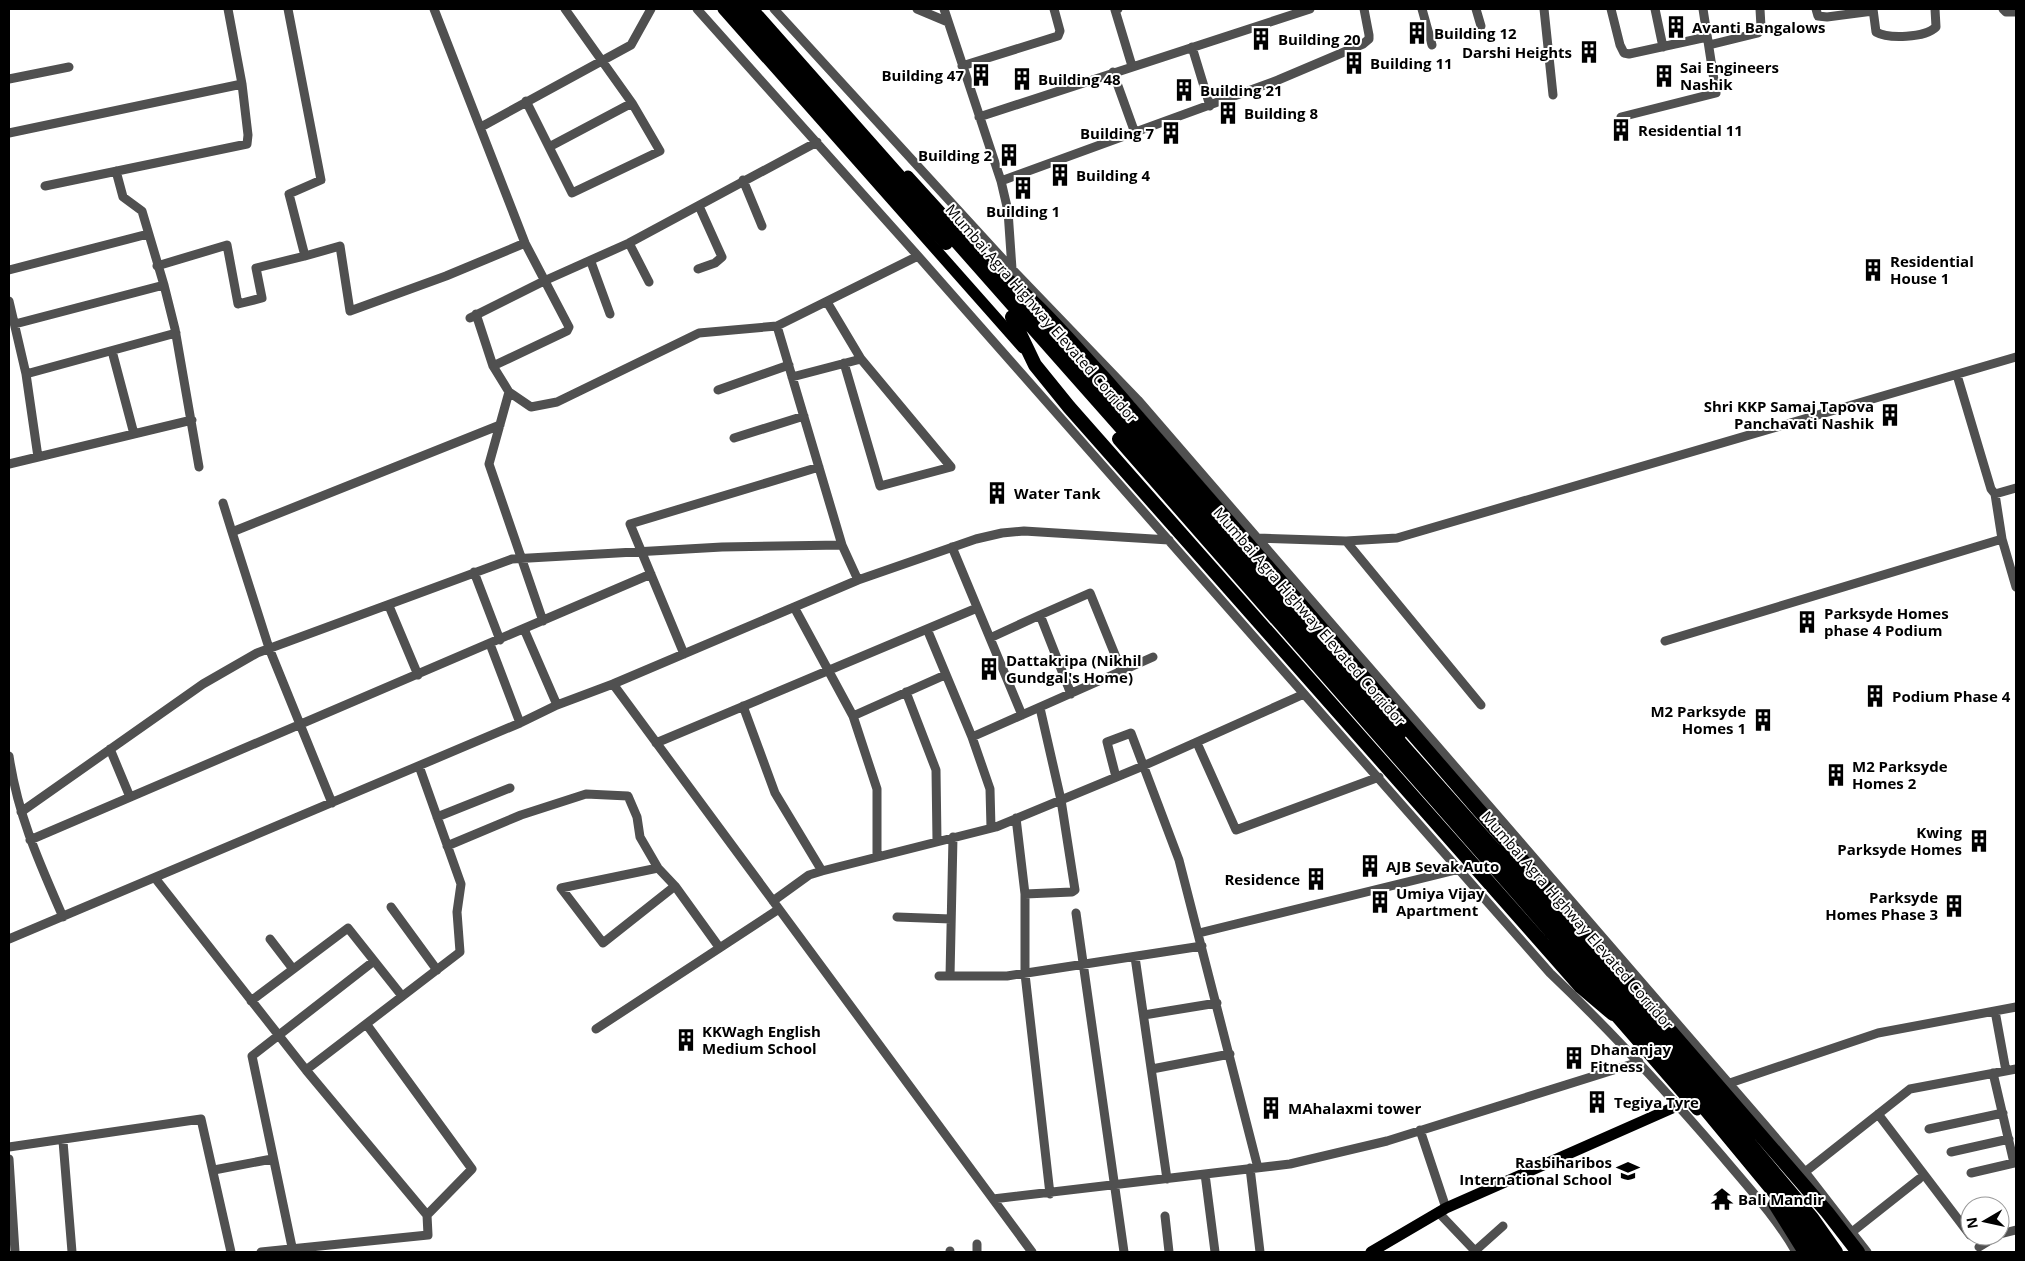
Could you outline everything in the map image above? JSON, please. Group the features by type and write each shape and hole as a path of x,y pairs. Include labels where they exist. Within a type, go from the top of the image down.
{"highway":[{"name":"Mumbai Agra Highway Elevated Corridor","path":"736,9 1012,317 1688,1088 1802,1226 1820,1252"},
{"name":"Mumbai Agra Highway Elevated Corridor","path":"751,9 1647,1022 1812,1218 1836,1252"},
{"path":"974,260 994,268 1024,294 1105,379 1720,1086 1827,1212 1858,1252"},
{"path":"1012,317 1035,365 1069,408 1581,987 1618,1018"},
{"path":"1774,1202 1805,1252"}],"main road":[{"path":"723,9 1618,1018 1684,1103 1774,1202 1814,1252"},
{"path":"759,9 1093,381 1720,1086 1844,1252"},
{"path":"1376,1251 1442,1210 1720,1086"}],"street":[{"path":"45,186 244,146 248,140 248,135 242,84 228,9"},
{"path":"288,9 322,180 289,194 305,256"},
{"path":"436,9 491,158 526,243 544,281 568,324 568,330 493,366"},
{"path":"526,101 572,193 660,151 632,103 565,9"},
{"path":"481,127 631,45 650,9"},
{"path":"697,9 918,256 1550,973 1639,1062 1684,1103 1764,1206 1796,1252"},
{"path":"774,9 1012,269 1138,400 1258,538 1720,1086 1805,1172 1867,1252"},
{"path":"917,9 948,22"},
{"path":"946,9 948,22 1001,182 1008,211 1012,269"},
{"path":"962,66 1058,36 1060,31 1054,9"},
{"path":"1116,9 1132,66"},
{"path":"979,117 1310,9"},
{"path":"1001,182 1278,80 1367,41 1369,35 1364,9"},
{"path":"1422,9 1432,45"},
{"path":"1476,9 1481,26"},
{"path":"1544,9 1553,95"},
{"path":"1611,9 1620,45 1624,53 1629,54 1663,47 1758,34 1761,27 1760,9"},
{"path":"1655,9 1663,47"},
{"path":"1621,117 1713,96 1716,93 1703,9"},
{"path":"1816,9 1818,16 1827,17 1873,10 1874,29 1879,34 1921,35 1936,27 1935,9"},
{"path":"2003,9 2006,12 2016,12"},
{"path":"1192,47 1210,106"},
{"path":"9,79 68,67"},
{"path":"1113,72 1134,133"},
{"path":"9,133 242,84"},
{"path":"549,147 632,103"},
{"path":"817,142 743,180 630,243 591,262 544,281 473,316 493,366 509,392 531,407 557,402 699,333 777,326 918,256"},
{"path":"116,171 123,197 142,211 164,285 176,333 199,467"},
{"path":"743,180 762,226"},
{"path":"698,269 715,263 722,257 699,206"},
{"path":"9,270 148,234"},
{"path":"157,266 227,245 238,304 262,298 256,268 340,246 350,311 446,276 526,243"},
{"path":"630,243 649,282"},
{"path":"591,262 610,314"},
{"path":"15,324 164,285"},
{"path":"9,301 26,374 38,458"},
{"path":"827,302 861,359 951,467 880,486 844,363"},
{"path":"777,326 842,545 858,580"},
{"path":"26,374 176,333"},
{"path":"112,351 134,434"},
{"path":"1258,538 1346,541 1396,538 2016,357"},
{"path":"792,377 861,359"},
{"path":"718,390 789,365"},
{"path":"1957,374 1991,489 1995,494 2002,539 2016,587"},
{"path":"509,392 489,464 543,621"},
{"path":"734,438 804,416"},
{"path":"9,464 192,420"},
{"path":"232,532 500,425"},
{"path":"684,654 630,524 819,466"},
{"path":"1995,494 2016,488"},
{"path":"223,503 268,648 332,803"},
{"path":"9,939 520,723 556,705 613,684 858,580 952,547 991,535 1024,531 1169,540"},
{"path":"1665,641 2002,539"},
{"path":"1346,541 1481,705"},
{"path":"21,812 203,684 268,648 389,606 512,559 640,550 842,545"},
{"path":"952,547 1022,715"},
{"path":"474,572 500,640"},
{"path":"30,840 300,726 650,574"},
{"path":"990,638 1090,594 1122,672"},
{"path":"389,606 418,675"},
{"path":"794,607 853,716 877,789 877,856"},
{"path":"656,743 977,608"},
{"path":"1040,615 1071,694"},
{"path":"524,629 556,705"},
{"path":"927,629 972,737 990,789 991,828"},
{"path":"490,644 520,723"},
{"path":"972,737 1153,657"},
{"path":"853,716 945,675"},
{"path":"613,684 1032,1252"},
{"path":"906,692 936,770 937,841"},
{"path":"596,1029 719,948 776,905 809,875 822,870 991,828 1116,778 1304,694"},
{"path":"743,706 775,793 822,870"},
{"path":"1025,894 1072,892 1075,890 1061,800 1040,708"},
{"path":"1116,778 1107,742 1131,733 1179,860 1230,1054 1254,1168 1260,1252"},
{"path":"1197,743 1236,830 1379,777"},
{"path":"110,749 130,797"},
{"path":"9,756 21,812 30,840 63,917"},
{"path":"306,1070 460,952 457,912 461,884 419,766"},
{"path":"437,817 510,788"},
{"path":"447,846 521,815 586,794 628,796 636,817 640,837 658,868 675,886 719,948"},
{"path":"1016,818 1025,894 1025,974 1050,1194"},
{"path":"950,976 953,837"},
{"path":"658,868 561,888 603,943 675,886"},
{"path":"1199,934 1460,869"},
{"path":"155,878 306,1070 426,1215 428,1235 347,1249 292,1247 261,1252"},
{"path":"390,907 437,970"},
{"path":"1076,913 1124,1252"},
{"path":"897,917 951,919"},
{"path":"251,1001 348,928 402,996"},
{"path":"270,939 293,969"},
{"path":"938,976 1007,976 1025,974 1202,946"},
{"path":"1136,957 1168,1179"},
{"path":"292,1247 272,1159 252,1056 374,961"},
{"path":"1144,1015 1217,1003"},
{"path":"1720,1086 1878,1033 2016,1007"},
{"path":"1995,1011 2006,1071"},
{"path":"367,1025 472,1169 426,1215"},
{"path":"1152,1069 1230,1054"},
{"path":"993,1199 1050,1194 1290,1164 1343,1152 1420,1130 1639,1062"},
{"path":"1805,1172 1910,1089 2016,1069"},
{"path":"1971,1173 2015,1162 1993,1073"},
{"path":"1929,1129 2003,1113"},
{"path":"1878,1114 1960,1222"},
{"path":"9,1147 63,1141 201,1119 231,1252"},
{"path":"1420,1130 1442,1210 1475,1252 1503,1226"},
{"path":"1951,1152 2009,1140"},
{"path":"63,1141 72,1252"},
{"path":"9,1158 15,1252"},
{"path":"214,1170 272,1159"},
{"path":"1205,1174 1215,1252"},
{"path":"1852,1232 1919,1179"},
{"path":"1165,1216 1169,1252"}],"place":[{"name":"Avanti Bangalows","path":"1676,27"},
{"name":"Building 12","path":"1417,33"},
{"name":"Building 20","path":"1261,39"},
{"name":"Darshi Heights","path":"1589,52"},
{"name":"Building 11","path":"1354,63"},
{"name":"Building 47","path":"981,75"},
{"name":"Sai Engineers Nashik","path":"1664,76"},
{"name":"Building 48","path":"1022,79"},
{"name":"Building 21","path":"1184,90"},
{"name":"Building 8","path":"1228,113"},
{"name":"Residential 11","path":"1621,130"},
{"name":"Building 7","path":"1171,133"},
{"name":"Building 2","path":"1009,155"},
{"name":"Building 4","path":"1060,175"},
{"name":"Building 1","path":"1023,188"},
{"name":"Residential House 1","path":"1873,270"},
{"name":"Shri KKP Samaj Tapova Panchavati Nashik","path":"1890,415"},
{"name":"Water Tank","path":"997,493"},
{"name":"Parksyde Homes phase 4 Podium","path":"1807,622"},
{"name":"Dattakripa (Nikhil Gundgal's Home)","path":"989,669"},
{"name":"Podium Phase 4","path":"1875,696"},
{"name":"M2 Parksyde Homes 1","path":"1763,720"},
{"name":"M2 Parksyde Homes 2","path":"1836,775"},
{"name":"Kwing Parksyde Homes","path":"1979,841"},
{"name":"AJB Sevak Auto","path":"1370,866"},
{"name":"Residence","path":"1316,879"},
{"name":"Umiya Vijay Apartment","path":"1380,902"},
{"name":"Parksyde Homes Phase 3","path":"1954,906"},
{"name":"KKWagh English Medium School","path":"686,1040"},
{"name":"Dhananjay Fitness","path":"1574,1058"},
{"name":"Tegiya Tyre","path":"1597,1102"},
{"name":"MAhalaxmi tower","path":"1271,1108"},
{"name":"Rasbiharibos International School","path":"1628,1171"},
{"name":"Bali Mandir","path":"1722,1199"}]}
